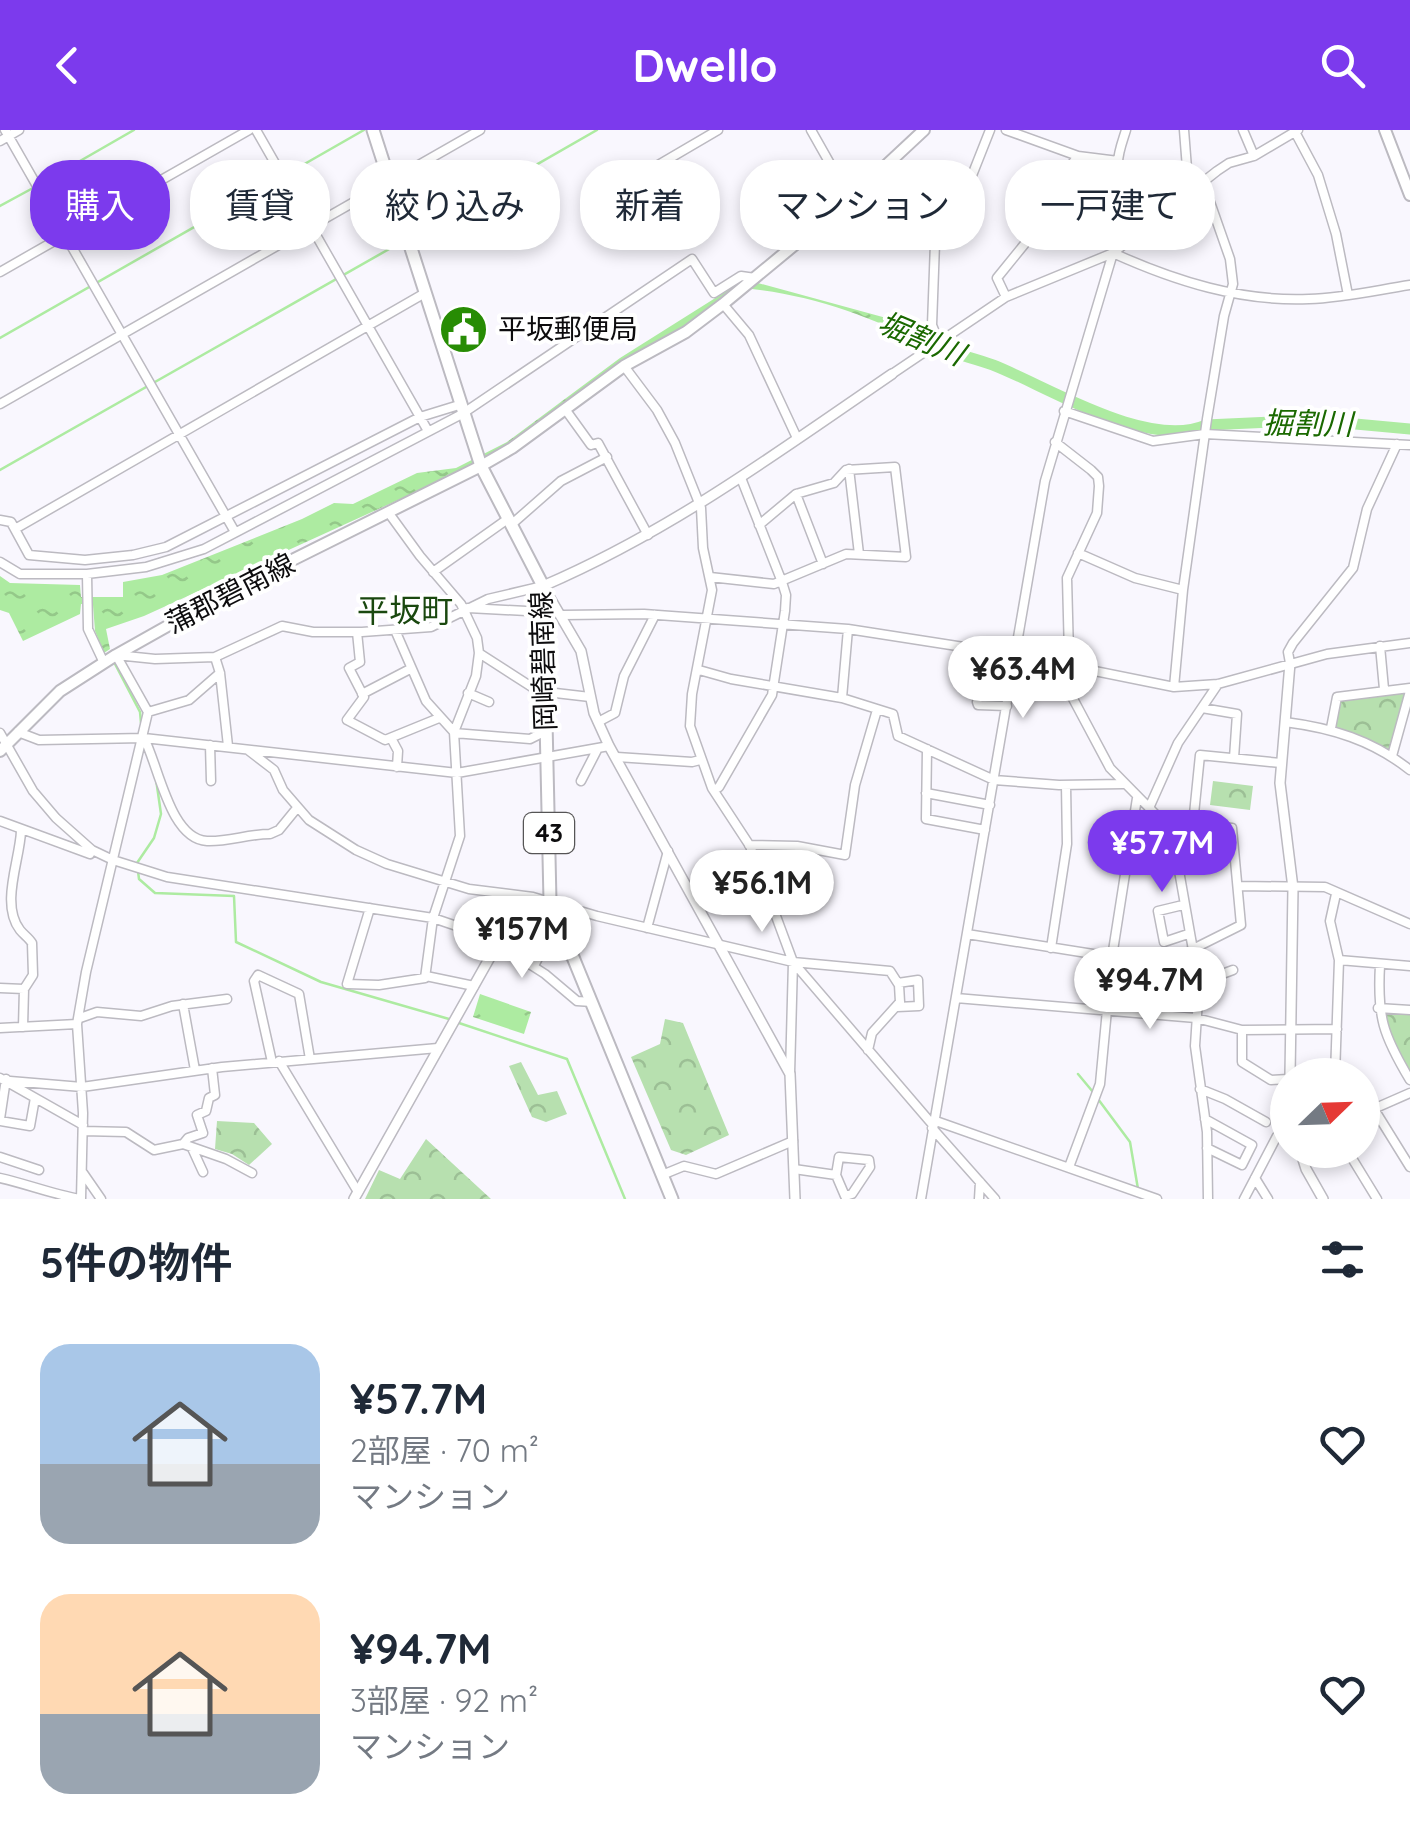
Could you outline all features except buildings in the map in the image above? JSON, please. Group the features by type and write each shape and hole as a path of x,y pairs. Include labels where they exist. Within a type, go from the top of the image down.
{"main road":[{"name":"岡崎碧南線","path":"373,130 383,160"},
{"name":"蒲郡碧南線","path":"891,160 924,130"},
{"path":"1385,130 1410,195"},
{"name":"岡崎碧南線","path":"411,250 480,463 544,586 550,901 672,1199"},
{"name":"蒲郡碧南線","path":"3,748 60,691 104,662 210,601 512,448 624,366 686,332 790,250"}],"street":[{"path":"19,130 4,136 30,178"},
{"path":"170,175 248,130"},
{"path":"256,130 274,160"},
{"path":"428,160 480,130"},
{"path":"667,160 718,130"},
{"path":"811,130 828,160"},
{"path":"943,341 932,325 935,244 939,227 976,168 990,130"},
{"path":"1006,130 1078,156 1118,160 1126,130"},
{"path":"1184,130 1186,160"},
{"path":"1244,130 1254,156"},
{"path":"1215,173 1229,163 1254,156 1295,130 1318,175 1336,234 1348,295"},
{"path":"1006,297 997,278 1040,226 1046,198 1078,156"},
{"path":"1174,687 1182,590 1204,434 1233,284 1230,259 1215,216"},
{"path":"0,272 39,250"},
{"path":"74,250 235,532"},
{"path":"0,404 270,250"},
{"path":"326,250 428,431"},
{"path":"921,1199 1045,480 1115,250"},
{"path":"116,655 215,657 282,626 313,632 357,632 431,626 488,599 544,586 607,559 700,504 1006,297 1116,250"},
{"path":"1113,253 1163,276 1247,296 1309,299 1410,285"},
{"path":"0,562 20,574 87,574 146,567 204,549 428,431 692,259 714,293 741,276 757,278"},
{"path":"15,528 425,293"},
{"path":"723,304 749,335 797,438"},
{"path":"624,366 675,443 700,504 703,548 710,576 708,620 692,694 690,726 700,760 749,845 793,962 995,1199"},
{"path":"564,409 591,445 598,443 648,535"},
{"path":"0,520 11,522 28,555 85,560 133,555 166,547 227,518 420,418 461,410"},
{"path":"1064,411 1154,440 1204,434 1410,445"},
{"path":"1055,442 1098,477 1097,513 1067,578 1070,693 1084,724 1123,784 1172,831 1198,983 1196,1018 1208,1199"},
{"path":"1289,1058 1293,888 1280,783 1288,652 1353,568 1367,509 1397,444"},
{"path":"433,572 511,521 561,481 607,457"},
{"path":"710,576 782,582 846,554 906,557 894,467 850,470 834,483 796,494 759,525"},
{"path":"850,470 859,554"},
{"path":"714,790 766,709 774,686 786,595 741,478"},
{"path":"796,494 822,564"},
{"path":"388,512 466,609 480,653 476,676 454,733 460,836 433,918 426,976"},
{"path":"1078,553 1135,578 1182,590"},
{"path":"87,574 88,628 104,662"},
{"path":"544,586 582,651 590,698 610,746 790,1074"},
{"path":"466,609 545,612"},
{"path":"562,615 654,615 848,630 1071,665 1174,687 1218,684 1327,654 1410,642"},
{"path":"598,722 615,713 624,676 654,615"},
{"path":"395,630 410,669 439,718 454,733 530,739 546,731"},
{"path":"842,698 848,630"},
{"path":"357,632 360,662 349,668 362,700 347,720 383,739 439,718"},
{"path":"1380,646 1384,689"},
{"path":"991,652 977,702 1007,706"},
{"path":"480,653 528,687 590,698"},
{"path":"0,1178 80,1199 84,1173 78,1021 86,972 148,712 116,655"},
{"path":"215,657 228,746"},
{"path":"362,694 410,669"},
{"path":"699,670 842,698 894,714 898,736 994,780 1123,784"},
{"path":"148,712 189,700 220,673"},
{"path":"1149,808 1178,743 1218,684"},
{"path":"1331,728 1337,697 1410,689 1392,756"},
{"path":"468,693 489,702"},
{"path":"1202,708 1237,714 1234,758"},
{"path":"749,845 797,846 845,854 855,784 878,710"},
{"path":"1285,722 1331,728 1392,756 1410,770"},
{"path":"18,732 40,740 144,738 210,744 456,773 610,746"},
{"path":"0,733 3,748 56,818 92,850 113,860 167,878 433,918 498,943 566,989 577,1001 592,1002"},
{"path":"144,738 158,766 171,812 180,828 200,840 270,834 279,830 297,808"},
{"path":"391,738 398,751 398,767"},
{"path":"210,744 211,781"},
{"path":"926,749 926,819 985,830"},
{"path":"248,750 274,770 282,790 308,820 387,864 468,888 550,901 793,962 890,971 898,984 898,1007"},
{"path":"581,781 597,750"},
{"path":"1192,824 1200,755 1282,763"},
{"path":"617,757 700,760"},
{"path":"1051,948 1066,857 1066,785"},
{"path":"926,793 990,805"},
{"path":"1069,1167 1100,1084 1112,957 1137,798"},
{"path":"0,822 90,854 92,850"},
{"path":"1172,831 1192,824 1232,828 1241,925 1191,950"},
{"path":"21,831 12,874 12,898 20,930 32,943 33,975 24,988 22,1027"},
{"path":"648,928 668,850"},
{"path":"1238,886 1324,887 1410,924"},
{"path":"1336,894 1330,921 1339,960 1336,1058"},
{"path":"310,1059 298,994 258,974 254,981 276,1062 356,1195 521,896"},
{"path":"0,900 12,898"},
{"path":"1183,906 1158,911 1164,942 1188,934"},
{"path":"370,908 347,984 379,985 426,976 474,986"},
{"path":"534,966 542,952 547,926"},
{"path":"967,934 1112,957"},
{"path":"1339,960 1410,966"},
{"path":"793,962 790,1074 795,1199"},
{"path":"1162,969 1193,962"},
{"path":"1380,964 1378,1008 1393,1052 1410,1080"},
{"path":"1198,983 1234,970"},
{"path":"868,1050 872,1033 898,1007 919,1006 918,980 898,984"},
{"path":"566,989 585,986"},
{"path":"0,988 24,988"},
{"path":"956,998 1108,1008 1196,1018 1242,1030 1337,1028"},
{"path":"0,1028 78,1021 97,1012 141,1016 184,1004 227,999"},
{"path":"184,1004 195,1070"},
{"path":"1378,1008 1410,1010"},
{"path":"1242,1030 1242,1062 1270,1080"},
{"path":"5,1080 82,1086 212,1068 438,1048"},
{"path":"204,1172 188,1146 188,1138 203,1133 197,1115 206,1111 209,1098 215,1095 212,1068"},
{"path":"5,1080 83,1128 126,1132 154,1150 188,1146 226,1159 252,1174"},
{"path":"5,1080 0,1120 30,1126 35,1098"},
{"path":"1200,1090 1266,1122"},
{"path":"1380,1106 1410,1093"},
{"path":"1205,1119 1252,1145 1242,1164 1207,1148"},
{"path":"1380,1119 1410,1167"},
{"path":"932,1124 1156,1199"},
{"path":"662,1176 684,1166 716,1174 793,1141"},
{"path":"1244,1199 1270,1149"},
{"path":"0,1157 39,1170"},
{"path":"839,1157 868,1160 870,1168 852,1194 845,1196 836,1176 839,1157"},
{"path":"1306,1168 1323,1199"},
{"path":"1357,1168 1377,1199"},
{"path":"794,1169 836,1176"},
{"path":"84,1173 101,1199"},
{"path":"1255,1178 1268,1199"},
{"path":"979,1199 980,1182"}],"green space":[{"path":"1407,691 1390,750 1335,726 1340,700"},
{"path":"1213,781 1253,786 1250,810 1210,805"},
{"path":"1383,1011 1410,1013 1410,1073 1396,1051"},
{"path":"665,1019 683,1023 729,1135 686,1155 671,1150 631,1057 660,1044"},
{"path":"521,1062 538,1095 557,1091 567,1114 546,1122 532,1117 509,1066"},
{"path":"217,1121 254,1123 272,1144 249,1165 215,1149"},
{"path":"426,1139 491,1199 365,1199 379,1170 400,1179"}],"water":[{"path":"758,283 890,319 932,341 927,345 860,315 812,300 740,288 671,336 617,366 509,446 144,616 106,629 110,649 104,653 95,631 93,605 81,604 80,614 23,641 9,613 0,610 0,576 10,583 80,585 81,597 123,597 123,582 162,575 334,503 353,504 417,473 456,468 507,442 620,358 736,285"},
{"path":"480,994 531,1012 524,1034 473,1017"}],"waterway":[{"path":"82,160 134,130"},
{"path":"312,160 364,130"},
{"path":"545,160 597,130"},
{"path":"0,206 30,190"},
{"path":"0,338 190,229"},
{"path":"0,470 387,250"},
{"name":"堀割川","path":"927,342 993,365 1098,412 1155,429 1312,420 1410,429"},
{"path":"114,662 140,712 141,723"},
{"path":"137,863 154,838 161,814 156,779"},
{"path":"138,871 139,879 155,893 234,896 236,942 321,982 449,1019"},
{"path":"456,1022 567,1059 625,1199"},
{"path":"1078,1074 1093,1092"},
{"path":"1098,1099 1130,1142 1138,1189"}],"place":[{"name":"平坂郵便局","path":"463,329"}],"district":[{"name":"平坂町","path":"405,611"}],"water label":[{"name":"掘割川","path":"1308,424"}]}
